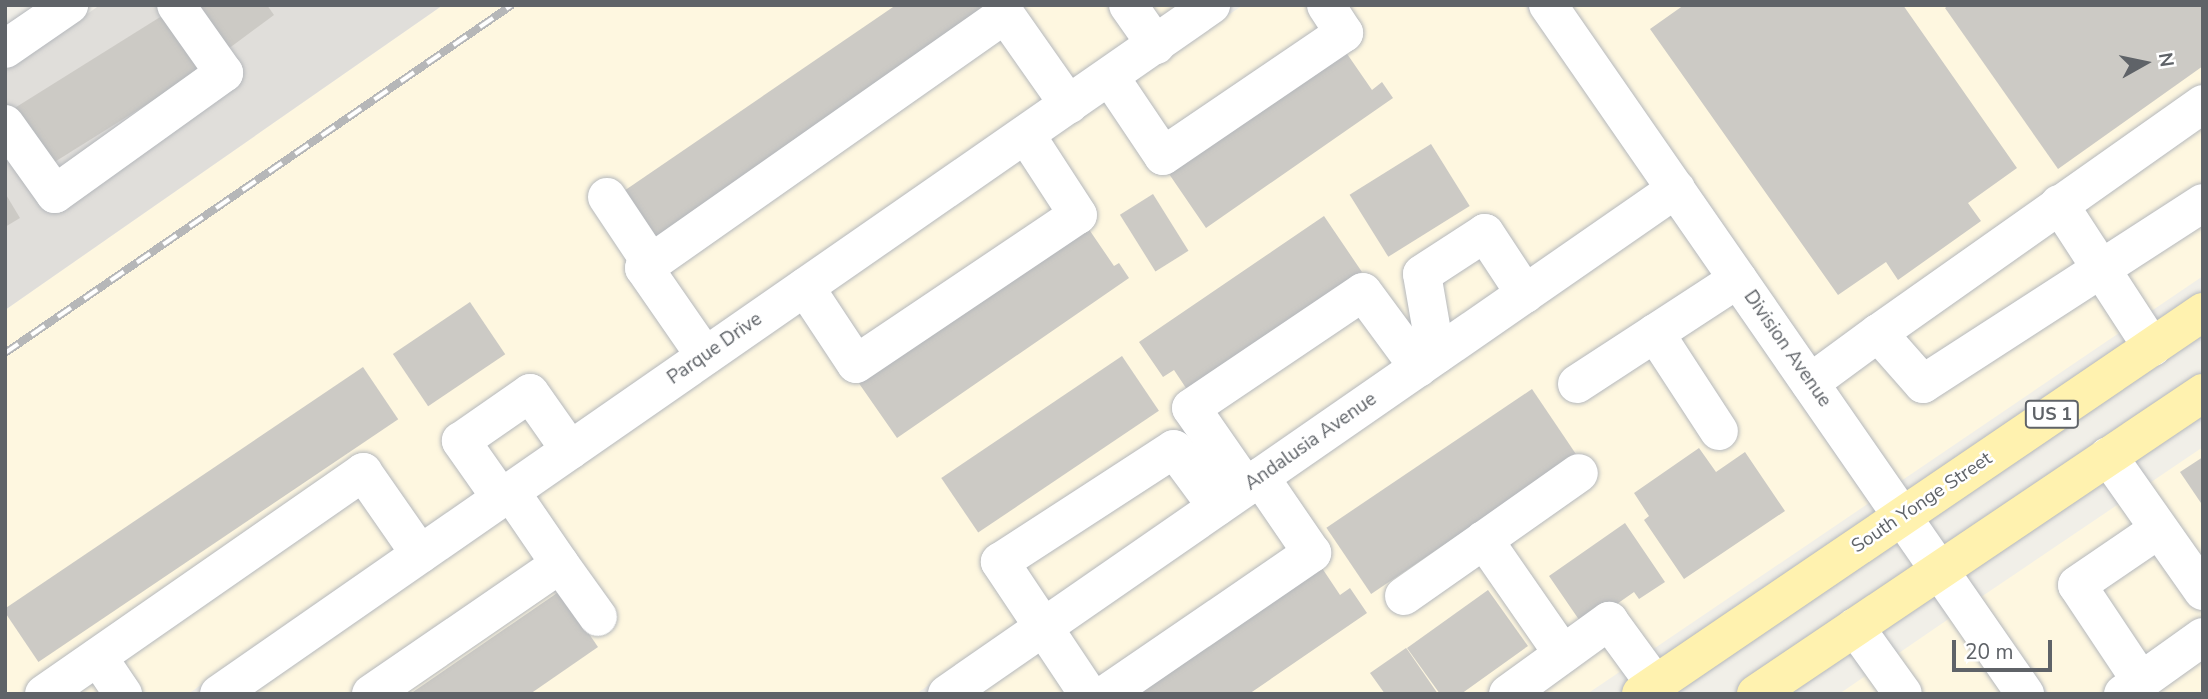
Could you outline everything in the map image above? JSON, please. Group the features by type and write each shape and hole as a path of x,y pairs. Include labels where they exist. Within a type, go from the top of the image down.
{"main road":[{"name":"South Yonge Street","path":"1648,689 2203,312"},
{"path":"1756,694 2203,393"}],"street":[{"path":"5,49 69,5"},
{"path":"5,124 55,194 224,73 176,5"},
{"path":"1128,5 1156,45"},
{"name":"Parque Drive","path":"219,694 1211,5"},
{"path":"1110,77 1163,156 1344,33 1326,5"},
{"name":"Division Avenue","path":"1548,5 2025,694"},
{"path":"705,356 644,268 997,11 1005,14 1069,105"},
{"path":"1811,383 1878,332 2203,104"},
{"path":"806,287 856,364 1078,215 1026,135"},
{"name":"Andalusia Avenue","path":"947,694 1676,189"},
{"path":"607,197 652,262"},
{"path":"1878,332 1923,384 2203,203"},
{"path":"2059,204 2099,271 2152,346"},
{"path":"1427,361 1422,274 1485,233 1525,294"},
{"path":"1577,384 1738,279"},
{"path":"1241,490 1191,408 1363,292 1427,361"},
{"path":"1655,333 1719,431"},
{"path":"570,450 530,393 461,441 506,494 598,617"},
{"path":"1088,694 1000,562 1174,449 1241,490 1312,553 1106,694"},
{"path":"2108,456 2203,591"},
{"path":"44,694 363,472 420,554"},
{"path":"1405,596 1579,473"},
{"path":"2159,529 2077,584 2132,687 2203,637"},
{"path":"1484,540 1554,672"},
{"path":"371,694 560,564"},
{"path":"1508,694 1554,672 1609,621 1648,689"},
{"path":"1855,627 1903,694"},
{"path":"98,657 122,694"}],"shaded area":[{"path":"100,5 443,5 5,310 5,71"},
{"path":"443,5 1181,5 188,694 5,694 5,310"},
{"path":"1243,5 1525,5 1651,186 916,694 249,694"},
{"path":"1571,5 2203,5 2203,276 1901,481"},
{"path":"1670,215 1869,503 1587,694 978,694"},
{"path":"2203,447 2203,694 2049,694 1981,597"},
{"path":"1950,618 2002,694 1839,694"}],"building":[{"path":"190,5 267,5 274,15 224,52"},
{"path":"896,5 980,5 989,18 656,245 621,193"},
{"path":"1684,5 1903,5 2017,168 1968,203 1981,221 1898,280 1886,262 1838,295 1650,29"},
{"path":"1949,5 2203,5 2203,66 2058,169 1945,8"},
{"path":"165,14 201,71 39,172 5,114"},
{"path":"1343,48 1372,90 1382,82 1393,98 1206,228 1167,171"},
{"path":"1431,144 1470,206 1388,257 1350,195"},
{"path":"5,193 20,218 5,227"},
{"path":"1153,194 1189,251 1155,271 1120,215"},
{"path":"1324,216 1362,272 1188,391 1174,370 1163,377 1139,342"},
{"path":"1086,225 1114,266 1119,263 1129,278 897,438 858,382"},
{"path":"470,302 505,354 428,406 393,354"},
{"path":"1122,356 1159,411 978,533 941,478"},
{"path":"363,367 398,419 38,662 5,608"},
{"path":"1532,389 1577,455 1371,594 1326,528"},
{"path":"1699,448 1716,472 1745,452 1785,511 1684,579 1644,520 1649,516 1634,493"},
{"path":"2203,457 2203,506 2180,472"},
{"path":"1625,523 1665,582 1639,599 1634,592 1584,627 1549,576"},
{"path":"1320,565 1340,595 1350,588 1367,613 1249,694 1133,694"},
{"path":"1488,590 1528,646 1461,694 1440,694 1407,648"},
{"path":"560,591 598,647 530,694 410,694"},
{"path":"1406,648 1438,694 1385,694 1370,673"}],"railway":[{"path":"5,353 512,5"}]}
